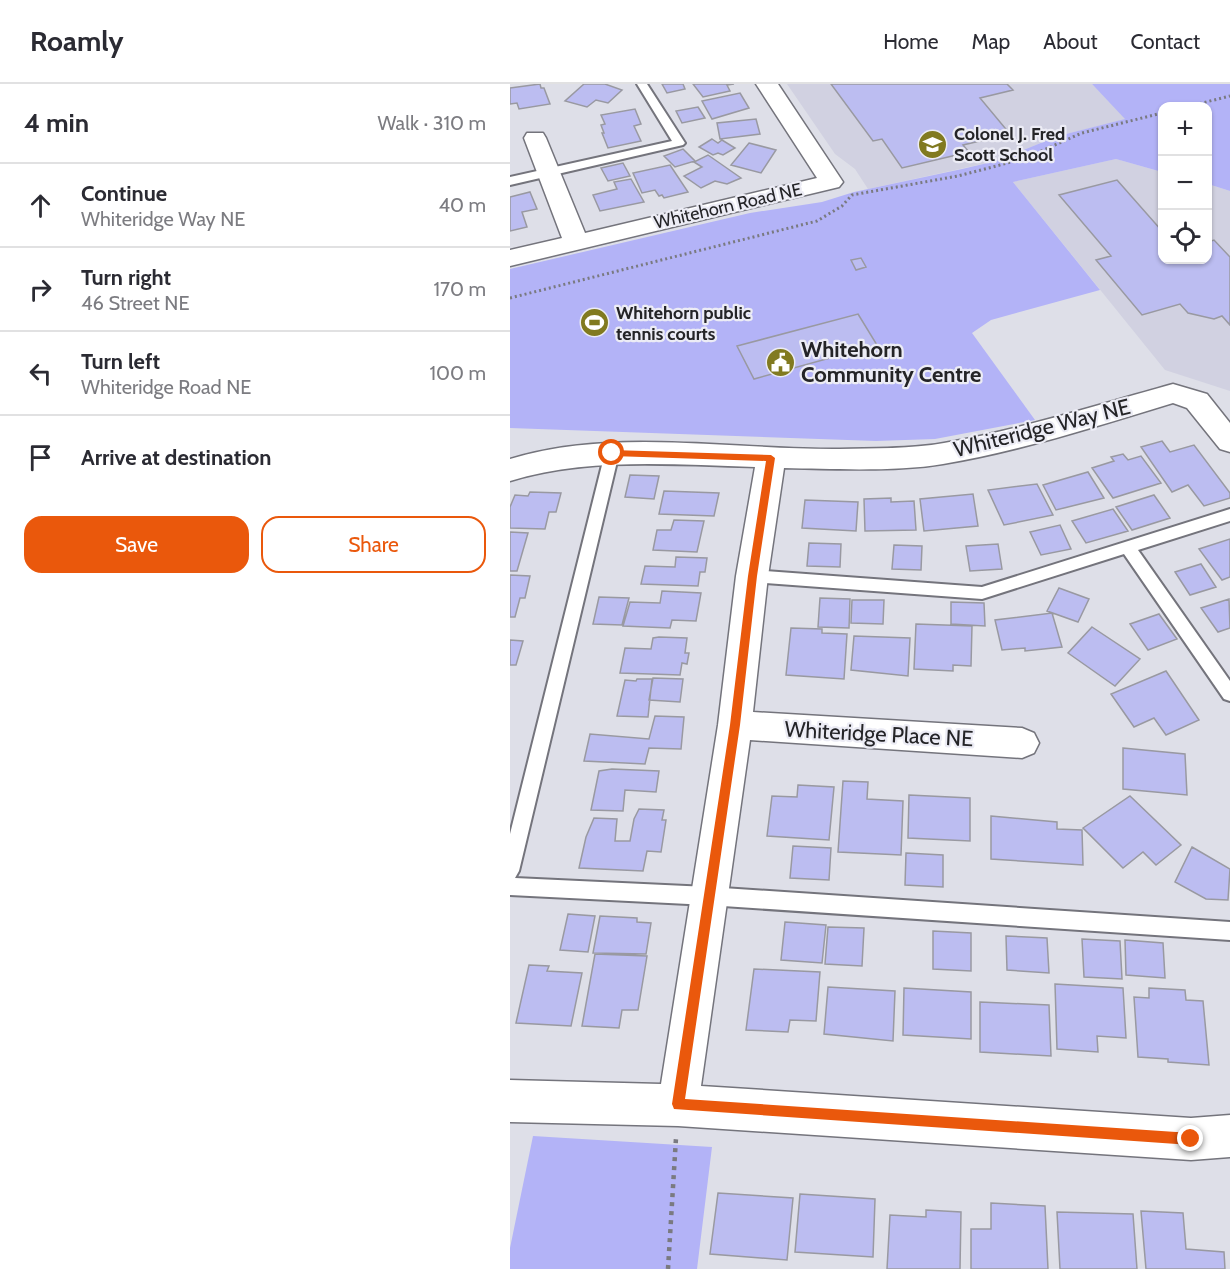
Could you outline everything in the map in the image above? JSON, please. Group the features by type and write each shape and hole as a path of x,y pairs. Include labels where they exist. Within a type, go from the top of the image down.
{"street":[{"name":"Whitehorn Road NE","path":"510,258 831,182 767,84"},
{"path":"535,138 576,242"},
{"name":"Whiteridge Way NE","path":"510,470 542,460 612,453 840,459 942,454 1063,427 1173,393 1197,401 1230,442"},
{"path":"678,1104 735,725 752,576 771,458"},
{"name":"Whiteridge Place NE","path":"735,725 1023,742"},
{"path":"510,1101 678,1104 1191,1139 1230,1136"}],"lane":[{"path":"510,181 679,143 642,84"},
{"path":"510,871 612,453"},
{"path":"752,576 982,593 1230,515"},
{"path":"1128,548 1230,694"},
{"path":"510,886 708,896 1230,931"}],"path":[{"path":"1206,102 1230,96"},
{"path":"510,298 818,221 842,206 852,195 958,176 1023,159 1082,133 1158,114"},
{"path":"668,1269 678,1104"}],"shaded area":[{"name":"Colonel J. Fred Scott School","path":"787,84 1092,84 1126,119 1058,136 996,161 868,189 855,169 835,154"},
{"path":"1092,84 1230,84 1230,191 1212,185 1212,102 1158,102 1158,171 1116,159 1013,182 1100,290 991,320 972,333 1035,420 935,439 876,441 510,428 510,269 750,213 822,202 854,192 996,161 1058,136 1125,119"},
{"path":"1116,159 1158,171 1158,264 1212,264 1212,185 1230,191 1230,391 1165,370 1013,182"},
{"path":"533,1136 712,1147 697,1269 510,1269 510,1248"}],"building":[{"path":"540,84 550,104 519,109 517,103 510,104 510,88"},
{"path":"584,84 605,84 622,90 608,103 596,100 587,107 565,101"},
{"path":"662,84 683,84 685,89 667,93"},
{"path":"693,84 734,84 727,85 730,91 703,97"},
{"path":"831,84 1007,84 1013,90 980,98 1010,134 963,145 969,152 902,168 882,139 873,141"},
{"path":"740,93 749,108 712,119 702,101"},
{"path":"698,107 705,118 682,123 676,111"},
{"path":"635,109 641,124 634,126 641,141 608,148 602,133 604,133 601,125 605,124 601,115"},
{"path":"756,119 760,134 720,139 717,123"},
{"path":"712,139 718,143 722,140 735,148 723,155 718,153 713,155 699,147"},
{"path":"749,143 776,150 761,173 731,165"},
{"path":"683,149 695,161 675,167 664,156"},
{"path":"708,155 741,178 727,184 715,181 701,188 684,176 702,167 694,162"},
{"path":"623,163 630,176 608,181 601,168"},
{"path":"670,165 688,192 664,198 662,195 659,196 655,190 642,193 633,173"},
{"path":"631,179 644,202 600,211 593,195 617,189 614,182"},
{"path":"1117,180 1158,226 1158,264 1212,264 1212,241 1214,240 1230,257 1230,325 1222,316 1214,319 1188,313 1180,304 1142,315 1096,260 1111,256 1059,195"},
{"path":"530,192 537,209 522,212 527,227 510,231 510,197"},
{"path":"861,258 866,267 856,270 851,260"},
{"name":"Whitehorn Community Centre","path":"858,314 877,345 754,379 737,346"},
{"path":"1162,441 1170,452 1194,445 1230,493 1230,498 1204,506 1188,485 1172,492 1141,447"},
{"path":"1123,454 1128,460 1141,456 1161,483 1113,498 1092,468 1114,461 1111,457"},
{"path":"1088,472 1104,498 1056,510 1043,485"},
{"path":"630,475 659,476 654,499 625,497"},
{"path":"1037,484 1053,515 1004,525 988,490"},
{"path":"664,491 719,493 714,516 659,514"},
{"path":"530,492 561,493 556,512 549,512 545,529 510,528 510,507 515,495 528,496"},
{"path":"973,494 978,526 924,531 920,499"},
{"path":"1154,495 1170,518 1132,530 1116,507"},
{"path":"891,498 891,502 914,501 916,530 865,531 864,499"},
{"path":"805,500 858,502 856,531 802,528"},
{"path":"1113,509 1128,531 1086,543 1072,521"},
{"path":"674,520 704,521 697,552 653,550 657,530 671,530"},
{"path":"1060,525 1071,549 1041,555 1030,532"},
{"path":"510,532 528,533 517,571 510,571"},
{"path":"1230,539 1230,577 1222,580 1199,549"},
{"path":"809,543 841,544 840,567 807,566"},
{"path":"998,544 1002,569 970,571 966,546"},
{"path":"894,545 922,546 921,570 892,569"},
{"path":"676,557 707,558 705,572 700,572 698,586 641,584 645,566 675,567"},
{"path":"1201,564 1216,587 1190,595 1175,572"},
{"path":"510,575 530,576 525,598 520,598 515,617 510,617"},
{"path":"1059,588 1089,599 1078,622 1047,611"},
{"path":"662,591 701,593 696,621 672,620 670,628 623,626 630,602 660,603"},
{"path":"599,597 629,598 622,625 593,624"},
{"path":"820,598 850,599 849,628 818,627"},
{"path":"1229,599 1230,628 1218,632 1201,608"},
{"path":"852,600 884,600 883,624 851,623"},
{"path":"951,602 984,603 985,626 951,624"},
{"path":"1052,613 1062,647 1025,651 1025,648 1002,650 995,620"},
{"path":"1159,614 1177,639 1148,650 1130,624"},
{"path":"916,624 972,626 971,666 953,665 953,671 914,669"},
{"path":"1092,627 1140,659 1115,686 1068,653"},
{"path":"791,628 822,629 822,633 847,634 844,679 786,675"},
{"path":"854,636 910,638 908,676 851,670"},
{"path":"653,638 687,638 685,653 689,653 687,664 682,663 680,675 620,673 625,648 651,649"},
{"path":"510,640 523,641 516,665 510,665"},
{"path":"1166,671 1199,720 1166,735 1154,718 1134,727 1111,694"},
{"path":"653,678 683,679 680,702 649,700"},
{"path":"637,679 652,679 648,717 617,716 625,680 636,681"},
{"path":"655,716 684,717 681,749 649,748 645,764 584,761 590,734 649,739"},
{"path":"1123,748 1185,754 1187,795 1123,789"},
{"path":"612,769 659,771 656,792 625,790 623,811 591,810 599,771"},
{"path":"843,781 868,782 867,799 903,801 901,855 838,852"},
{"path":"798,785 834,787 829,840 767,836 772,796 797,797"},
{"path":"909,795 970,798 970,841 908,838"},
{"path":"1130,796 1181,845 1156,865 1143,852 1123,868 1083,828"},
{"path":"639,809 664,810 662,820 666,820 661,852 647,851 643,871 579,868 586,837 594,818 617,819 615,841 630,841 634,819"},
{"path":"991,816 1057,822 1057,829 1082,830 1083,865 991,859"},
{"path":"793,846 831,848 829,880 790,878"},
{"path":"1192,847 1230,869 1228,900 1206,899 1175,882"},
{"path":"906,853 943,855 943,887 905,885"},
{"path":"568,914 595,916 588,952 560,950"},
{"path":"600,916 637,918 637,922 651,923 646,954 593,953"},
{"path":"785,922 826,925 822,963 781,960"},
{"path":"828,927 864,928 862,966 825,964"},
{"path":"933,931 971,933 971,971 933,969"},
{"path":"1006,936 1047,938 1049,973 1007,970"},
{"path":"1082,939 1120,941 1122,979 1084,977"},
{"path":"1125,940 1163,943 1165,978 1126,975"},
{"path":"595,954 647,956 638,1010 622,1010 619,1028 582,1026"},
{"path":"529,965 549,966 547,971 582,973 571,1026 516,1023"},
{"path":"754,969 820,972 816,1021 790,1020 788,1032 746,1030"},
{"path":"1055,984 1123,988 1126,1038 1097,1036 1098,1052 1057,1049"},
{"path":"828,987 895,991 893,1041 824,1034"},
{"path":"904,988 971,992 971,1039 903,1035"},
{"path":"1149,988 1185,990 1186,1000 1203,1001 1209,1065 1138,1057 1134,997 1149,998"},
{"path":"980,1002 1049,1005 1051,1056 980,1052"},
{"path":"718,1193 793,1198 787,1260 710,1254"},
{"path":"800,1194 875,1199 873,1257 795,1252"},
{"path":"991,1203 1045,1206 1048,1269 971,1269 971,1229 991,1229"},
{"path":"926,1210 961,1212 960,1269 887,1269 890,1215 926,1217"},
{"path":"1141,1211 1183,1213 1186,1249 1224,1252 1225,1269 1146,1269"},
{"path":"1057,1212 1133,1214 1137,1269 1060,1269"}],"place":[{"name":"Colonel J. Fred Scott School","path":"933,144"},
{"name":"Whitehorn public tennis courts","path":"595,323"},
{"name":"Whitehorn Community Centre","path":"780,362"}],"route":[{"path":"612,453 771,458 752,576 735,725 678,1104 1191,1139"}]}
